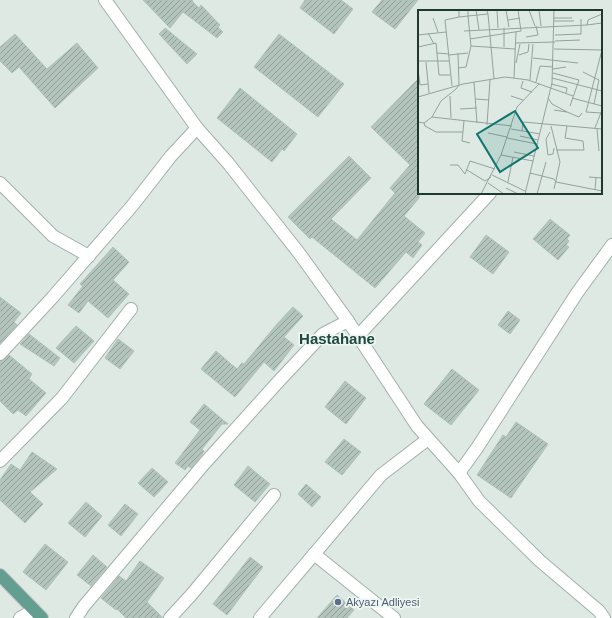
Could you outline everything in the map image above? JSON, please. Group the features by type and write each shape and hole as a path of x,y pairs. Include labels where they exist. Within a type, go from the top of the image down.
{"main road":[{"path":"0,575 38,614"}],"street":[{"path":"105,0 197,128 228,163 299,253 358,336 417,426 459,473 479,501 540,561 599,611 604,618"},
{"path":"0,354 89,256 132,206 171,156 197,128"},
{"path":"0,183 54,236 89,256"},
{"path":"358,336 489,194"},
{"path":"459,473 477,448 577,293 612,245"},
{"path":"0,461 62,398 131,309"},
{"path":"76,618 204,464 278,382 323,334 348,322"},
{"path":"260,618 381,475 428,439"},
{"path":"170,618 192,594 274,495"},
{"path":"314,554 394,618"},
{"path":"20,618 38,614"}],"building":[{"path":"143,0 193,0 192,1 199,8 201,5 220,25 218,27 223,32 217,38 183,12 170,28"},
{"path":"305,0 341,0 353,9 334,34 300,8"},
{"path":"382,0 418,0 395,29 372,12"},
{"path":"165,28 197,54 187,64 159,34"},
{"path":"15,34 47,69 77,43 98,68 55,108 19,67 12,73 0,61 0,47"},
{"path":"279,34 344,84 318,117 254,67"},
{"path":"418,79 419,198 404,216 425,233 418,242 422,245 413,258 406,252 375,288 312,237 310,239 288,217 349,156 371,178 331,219 357,240 395,193 390,188 410,165 371,127"},
{"path":"240,88 297,134 284,151 282,149 272,162 217,118"},
{"path":"550,219 570,235 567,239 569,241 566,245 569,247 558,260 533,239"},
{"path":"486,235 509,252 493,274 470,257"},
{"path":"113,247 129,262 113,280 129,294 108,318 88,301 79,313 68,305 83,286 80,284"},
{"path":"0,297 21,313 14,322 17,325 0,343"},
{"path":"293,307 303,316 284,337 294,345 274,371 264,362 235,397 201,369 216,351 237,369 242,363 244,364"},
{"path":"508,311 520,320 510,334 498,325"},
{"path":"76,326 94,341 74,363 56,348"},
{"path":"29,334 60,358 54,366 20,344"},
{"path":"118,339 134,351 120,369 105,358"},
{"path":"9,355 32,374 29,379 46,393 26,416 18,410 13,414 0,401 0,361"},
{"path":"452,369 479,390 451,425 424,404"},
{"path":"345,381 366,398 346,424 325,407"},
{"path":"204,404 228,424 222,424 202,449 204,451 201,456 191,468 188,466 185,470 175,463 200,430 190,422"},
{"path":"516,422 548,444 511,498 477,475 503,435 506,437"},
{"path":"344,439 361,452 342,475 325,462"},
{"path":"32,452 57,469 30,492 43,504 25,523 0,500 0,480 11,464 20,470"},
{"path":"248,466 270,484 255,502 234,485"},
{"path":"152,468 168,482 154,497 138,483"},
{"path":"306,484 321,497 312,507 298,494"},
{"path":"86,502 102,516 85,537 68,523"},
{"path":"125,504 138,514 121,536 108,525"},
{"path":"45,544 68,562 46,590 23,572"},
{"path":"93,555 107,567 91,586 77,575"},
{"path":"250,557 263,567 227,615 213,604"},
{"path":"140,561 164,578 147,602 163,618 126,618 117,609 116,610 101,598 119,576 126,581"},
{"name":"Akyazı Adliyesi","path":"337,595 354,610 347,618 317,618"}],"place":[{"name":"Akyazı Adliyesi","path":"338,602"}],"district":[{"name":"Hastahane","path":"337,338"}]}
